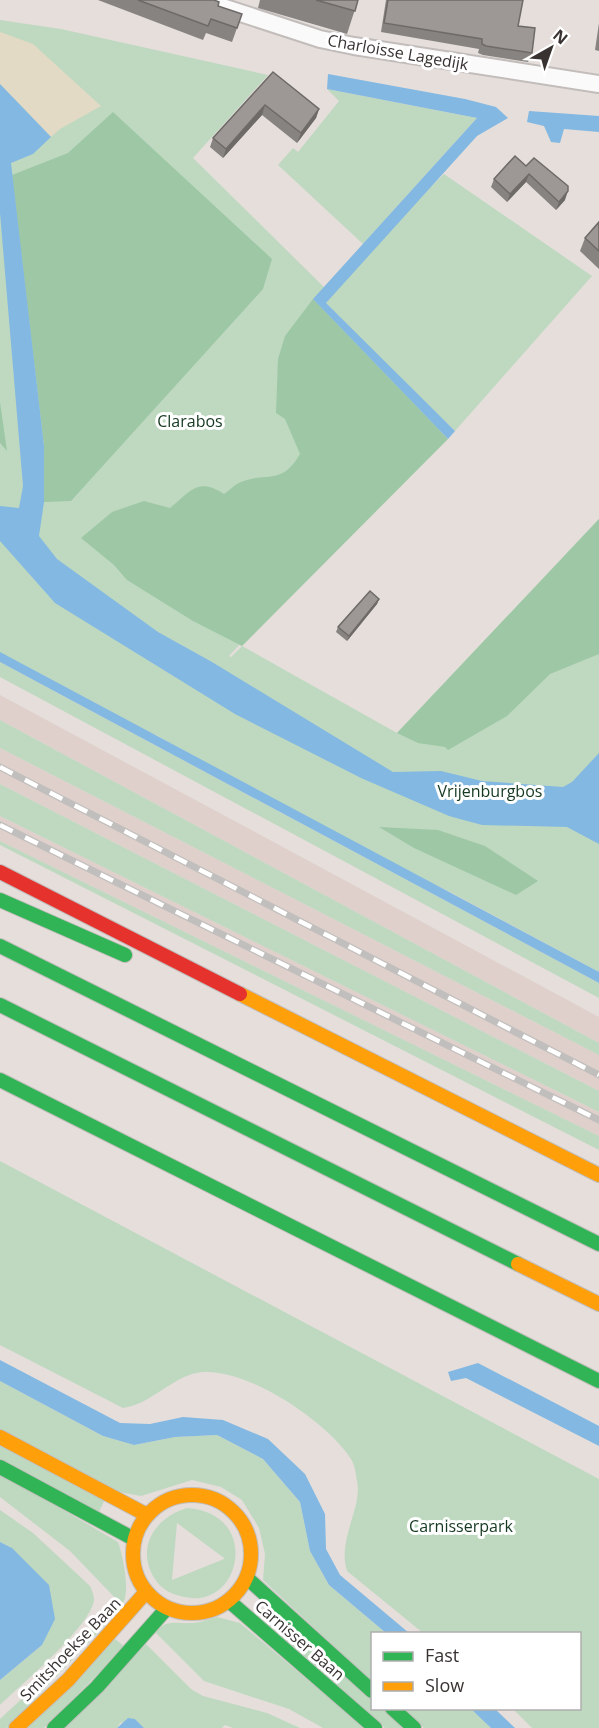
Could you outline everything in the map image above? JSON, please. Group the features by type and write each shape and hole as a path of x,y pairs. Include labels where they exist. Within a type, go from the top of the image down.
{"main road":[{"path":"0,872 599,1175"},
{"path":"0,900 142,962"},
{"path":"0,946 599,1244"},
{"path":"164,971 317,1034"},
{"path":"0,1005 599,1304"},
{"path":"0,1080 599,1381"},
{"path":"0,1437 147,1515"},
{"path":"0,1467 134,1539"},
{"path":"188,1495 218,1500 236,1514 248,1534 251,1549 247,1578 229,1601 215,1609 199,1613 183,1613 167,1608 146,1592 134,1566 134,1539 147,1515 172,1498 188,1495"},
{"name":"Carnisser Baan","path":"247,1578 371,1690"},
{"name":"Smitshoekse Baan","path":"16,1728 68,1680 146,1592"},
{"name":"Carnisser Baan","path":"229,1601 375,1728"},
{"path":"54,1728 97,1687 167,1608"},
{"path":"394,1710 414,1728"}],"street":[{"name":"Charloisse Lagedijk","path":"201,0 320,39 599,84"}],"shaded area":[{"path":"0,695 599,1017 599,1043 0,720"},
{"path":"0,748 599,1055 599,1091 0,784"},
{"path":"0,816 599,1112 599,1136 0,841"}],"green space":[{"name":"Clarabos","path":"0,20 61,29 268,75 193,158 326,289 444,174 592,276 455,431 446,422 229,656 231,657 242,646 397,733 599,519 599,972 450,892 330,834 156,735 153,737 0,658"},
{"path":"327,89 477,118 363,244 278,165 293,148 298,152 339,101"},
{"path":"113,112 272,259 263,289 71,501 44,502 44,446 12,175 68,153"},
{"path":"313,299 448,439 242,646 193,621 127,580 114,565 81,538 112,512 144,501 170,508 189,492 201,486 224,494 235,485 249,479 279,475 293,464 300,454 285,419 276,413 278,359 285,336"},
{"path":"0,402 7,451 0,443"},
{"path":"599,519 599,654 550,674 507,716 448,750 445,747 418,743 397,733"},
{"path":"0,662 599,983 599,998 0,677"},
{"path":"0,720 599,1043 599,1055 0,748"},
{"path":"0,784 599,1091 599,1112 0,816"},
{"path":"379,827 438,830 485,846 538,881 516,895 414,848"},
{"path":"0,841 599,1136 599,1150 0,845"},
{"name":"Carnisserpark","path":"0,1161 599,1479 599,1728 532,1728 514,1710 581,1710 581,1632 422,1632 347,1571 345,1547 358,1491 353,1464 339,1444 322,1428 280,1397 233,1376 211,1372 192,1374 142,1402 123,1408 0,1345"},
{"path":"0,1381 103,1436 134,1445 175,1437 217,1435 263,1459 300,1502 310,1551 329,1585 385,1632 371,1632 371,1681 263,1580 265,1554 259,1528 242,1500 221,1487 192,1480 141,1496 119,1492 0,1429"},
{"path":"0,1445 105,1499 99,1512 0,1460"},
{"path":"0,1473 118,1542 126,1583 125,1599 122,1605 70,1551 0,1497"},
{"path":"187,1508 211,1514 226,1526 234,1542 235,1559 230,1576 219,1589 204,1597 185,1597 169,1592 157,1582 150,1570 147,1548 151,1537 165,1519","holes":["177,1523 224,1558 172,1580"]},
{"path":"0,1510 33,1533 90,1586 94,1600 81,1625 38,1670 0,1705 0,1680 42,1645 12,1548 0,1542"},
{"path":"109,1608 115,1615 7,1728 0,1728 0,1719 55,1668"},
{"path":"275,1613 371,1697 371,1710 385,1710 405,1728 385,1728 267,1623"},
{"path":"217,1617 240,1623 365,1728 323,1728 289,1709 204,1681 155,1632 164,1625 172,1623 195,1623"},
{"path":"115,1639 125,1647 44,1728 26,1728"},
{"path":"146,1644 191,1689 203,1696 267,1713 300,1728 233,1728 225,1725 222,1728 144,1728 135,1719 120,1723 117,1728 63,1728"},
{"path":"403,1710 472,1710 491,1728 424,1728"}],"sand":[{"path":"0,32 33,44 101,106 60,129 51,137 0,84"}],"water":[{"path":"328,74 465,99 496,107 508,118 477,136 326,303 455,431 448,439 313,299 477,118 327,89"},
{"path":"0,84 51,137 33,154 11,163 44,446 44,502 39,536 57,559 158,632 212,662 393,772 441,771 482,781 563,787 572,782 599,753 599,844 567,827 482,825 449,816 361,778 235,714 55,603 0,541 0,506 19,508 23,486 0,213"},
{"path":"529,111 599,116 599,132 564,129 560,143 551,142 544,126 527,122"},
{"path":"0,652 599,972 599,983 0,662"},
{"path":"0,1360 120,1423 150,1424 183,1417 223,1420 268,1439 305,1474 325,1514 326,1549 340,1575 408,1632 385,1632 329,1585 310,1551 300,1502 263,1459 217,1435 175,1437 134,1445 103,1436 0,1381"},
{"path":"478,1363 599,1426 599,1446 466,1378 451,1381 448,1372"},
{"path":"0,1542 12,1548 49,1585 55,1619 42,1645 0,1680"},
{"path":"472,1710 496,1710 515,1728 491,1728"},
{"path":"128,1718 135,1719 144,1728 117,1728"}],"building":[{"path":"138,0 214,0 219,2 218,6 242,14 237,28 211,19 208,26"},
{"path":"316,0 358,0 355,11"},
{"path":"388,0 523,0 518,26 535,28 532,53 486,46 482,44 482,39 384,23"},
{"path":"273,72 319,109 301,133 265,105 226,149 213,138"},
{"path":"515,156 526,166 534,158 568,186 568,191 559,202 529,174 510,194 494,179"},
{"path":"599,222 599,251 585,238"},
{"path":"370,591 379,599 349,636 338,627"}],"railway":[{"path":"0,767 599,1075"},
{"path":"0,825 599,1120"}],"traffic: fast":[{"path":"0,900 125,955"},
{"path":"0,946 599,1244"},
{"path":"0,1005 518,1264"},
{"path":"0,1080 599,1381"},
{"path":"0,1467 134,1539"},
{"path":"247,1578 371,1690"},
{"path":"229,1601 375,1728"},
{"path":"54,1728 97,1687 167,1608"},
{"path":"394,1710 414,1728"}],"traffic: slow":[{"path":"240,994 599,1175"},
{"path":"518,1264 599,1304"},
{"path":"0,1437 147,1515"},
{"path":"192,1495 215,1499 234,1512 247,1531 251,1554 247,1577 234,1596 215,1609 192,1613 169,1609 150,1596 137,1577 133,1554 137,1531 150,1512 169,1499 192,1495"},
{"path":"16,1728 68,1680 146,1592"}],"traffic: jam":[{"path":"0,872 240,994"}],"park label":[{"name":"Vrijenburgbos","path":"490,791"}]}
